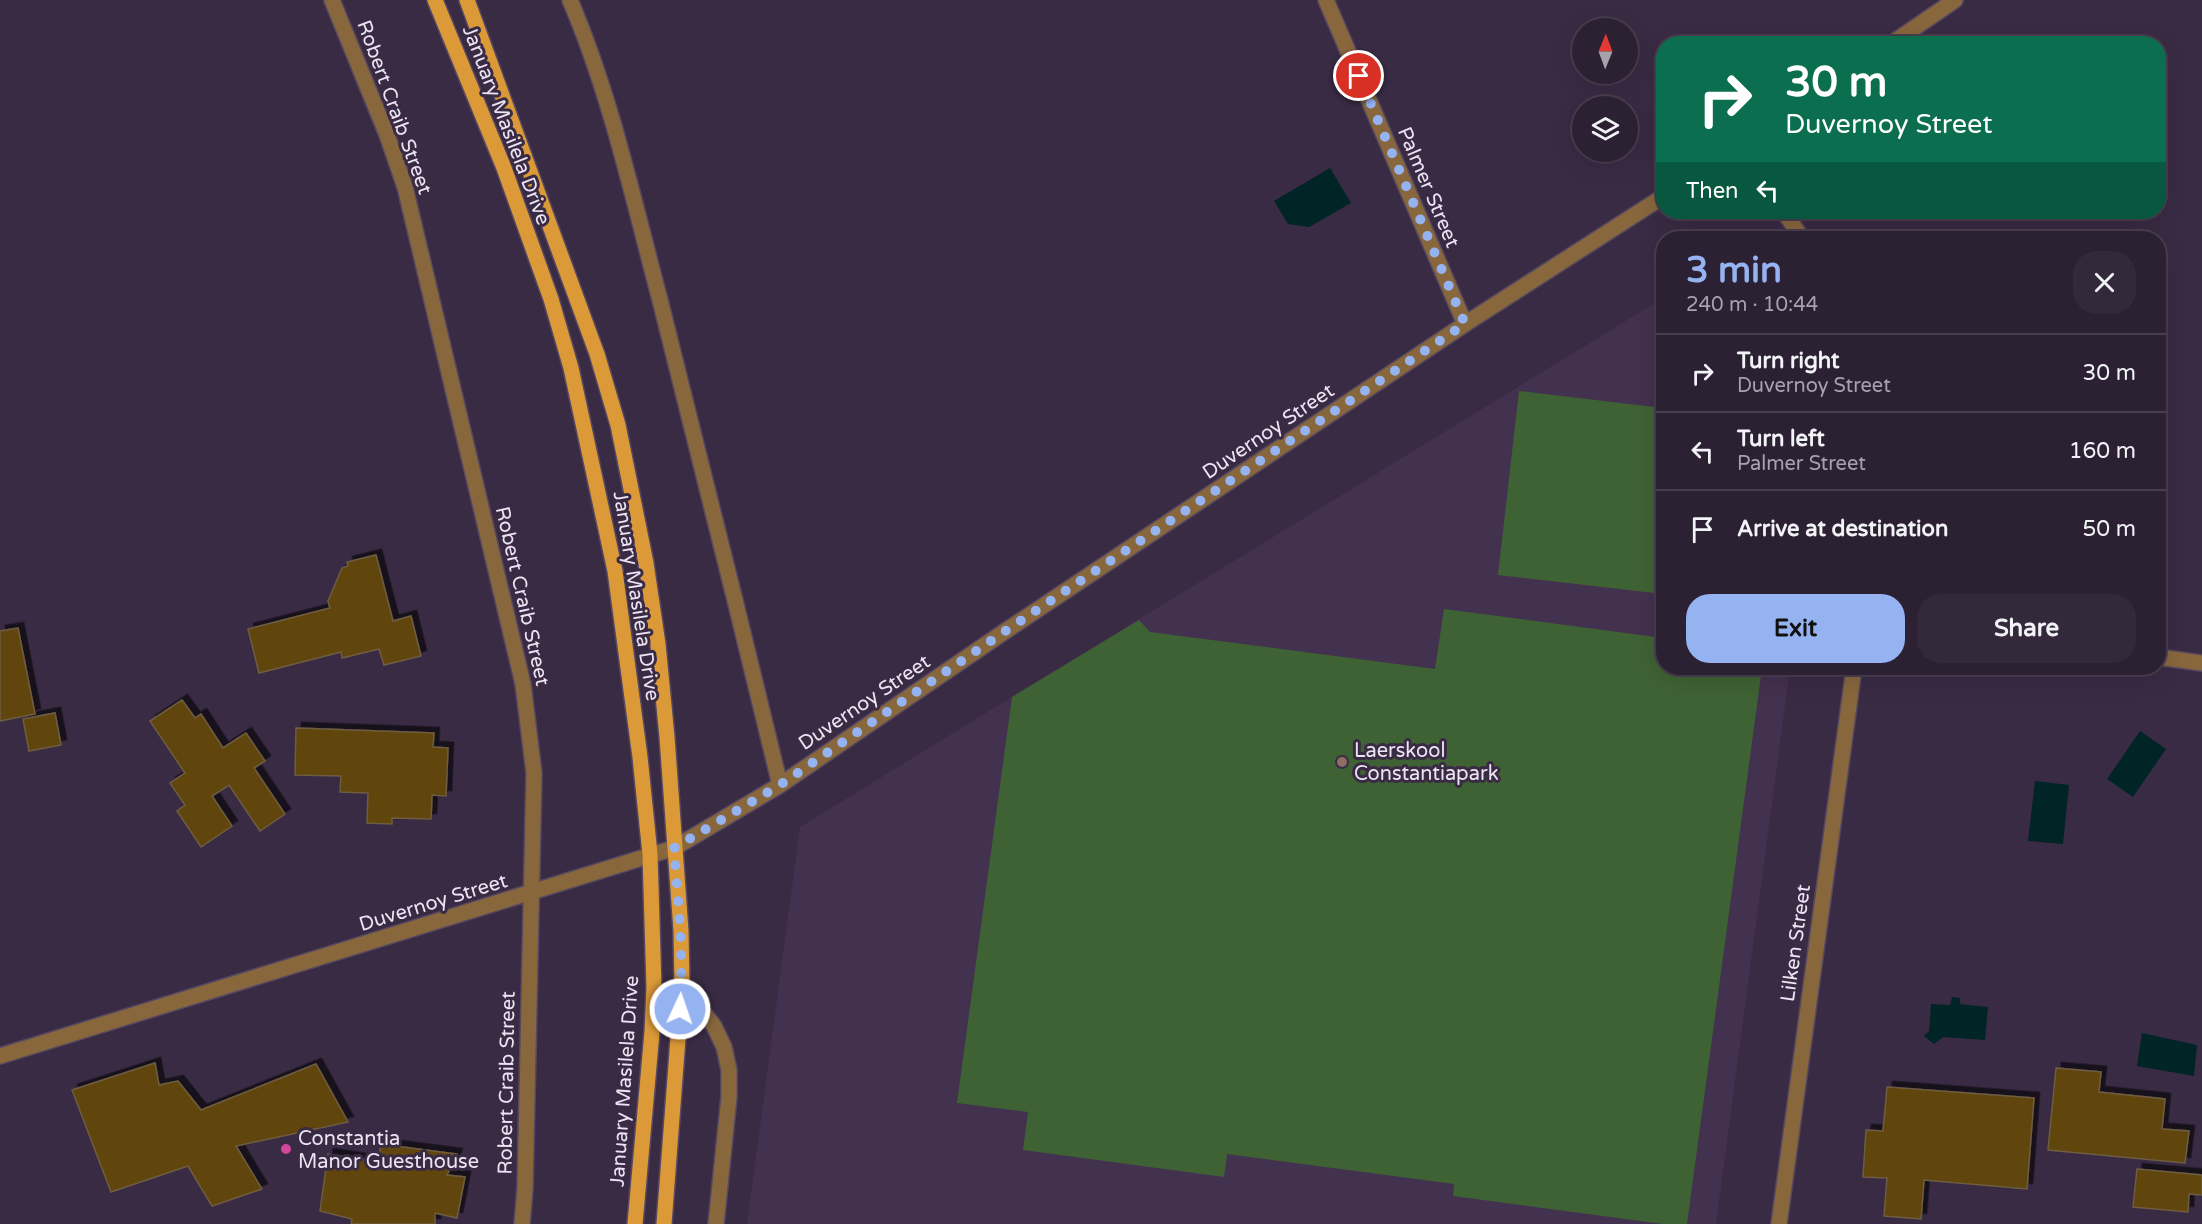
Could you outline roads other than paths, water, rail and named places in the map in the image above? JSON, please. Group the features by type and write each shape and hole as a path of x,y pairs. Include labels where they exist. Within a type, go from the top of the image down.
{"main road":[{"name":"January Masilela Drive","path":"435,0 504,168 551,299 571,368 615,571 640,757 650,855 653,1010 635,1224"},
{"name":"January Masilela Drive","path":"467,0 579,304 618,425 646,563 658,644 667,737 681,931 682,985 664,1224"}],"street":[{"name":"Robert Craib Street","path":"332,0 387,135 405,187 523,684 534,773 525,1189 522,1224"},
{"path":"570,0 588,44 611,114 696,436 780,785"},
{"name":"Palmer Street","path":"1326,0 1465,324"},
{"path":"1903,36 1955,0"},
{"name":"Duvernoy Street","path":"0,1056 674,848 780,785 1001,634 1465,324 1656,201"},
{"path":"2166,658 2202,663"},
{"name":"Lilken Street","path":"1779,1224 1853,675"},
{"path":"682,985 714,1026 724,1047 729,1070 729,1097 717,1224"}],"place":[{"name":"Laerskool Constantiapark","path":"1342,762"},
{"name":"Constantia Manor Guesthouse","path":"286,1149"}]}
